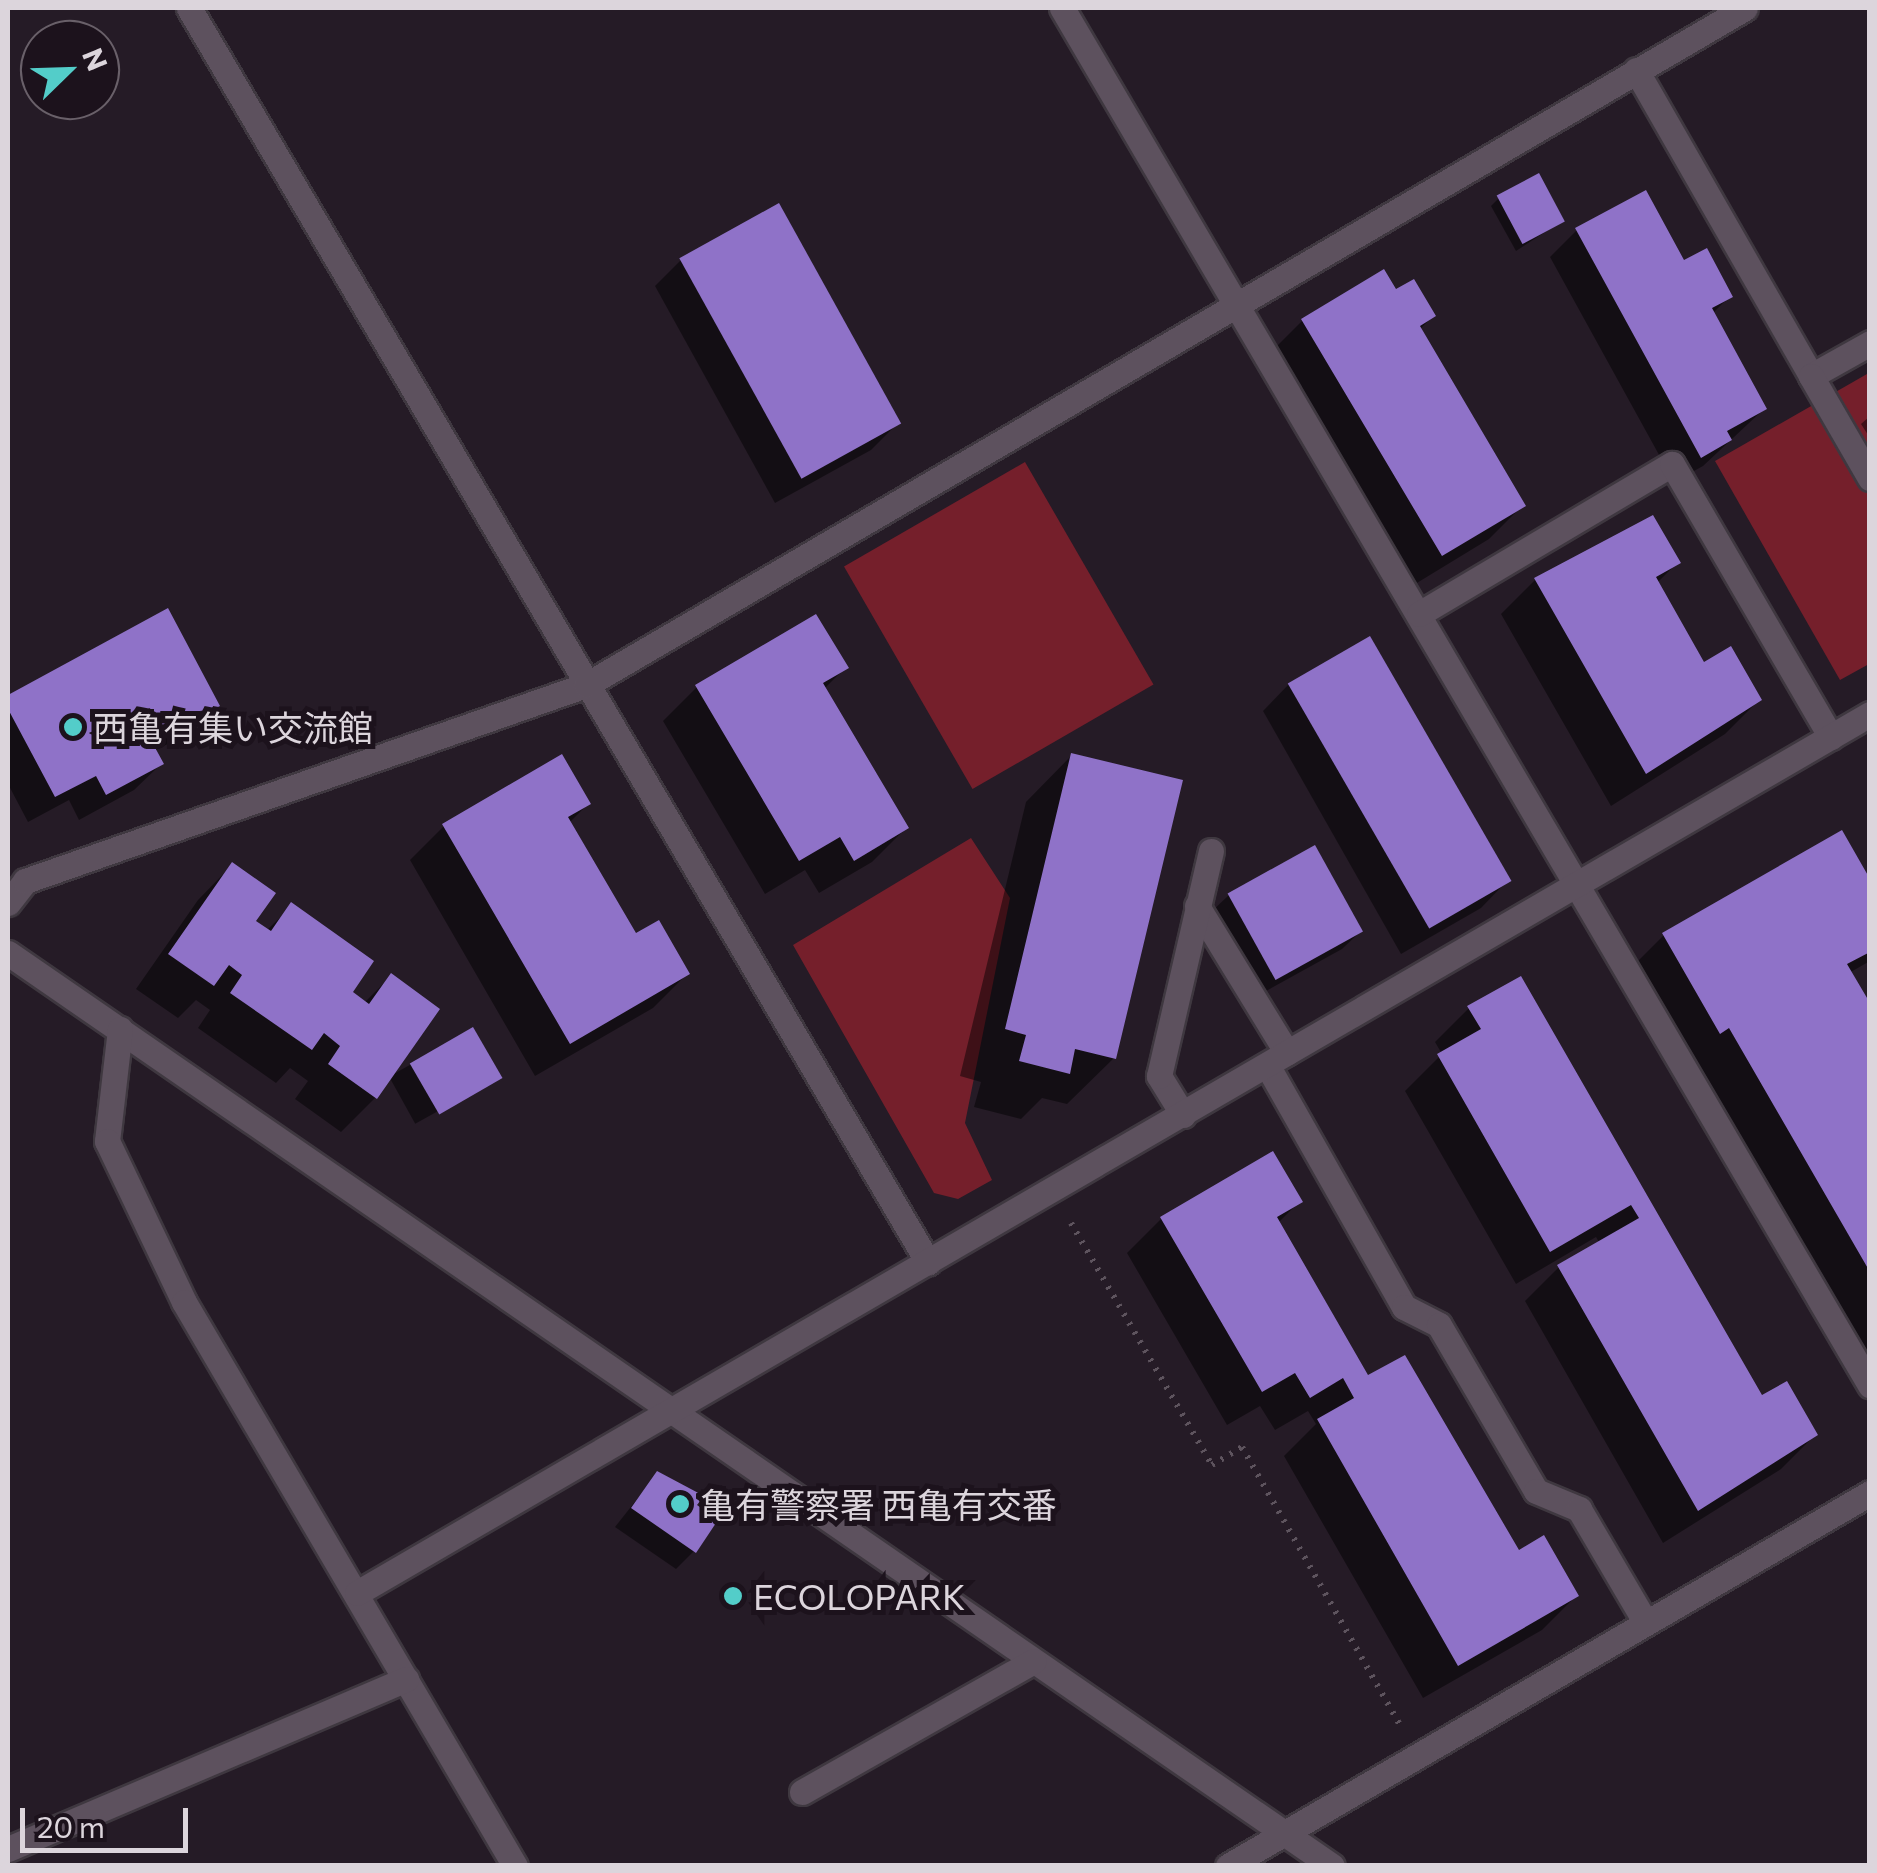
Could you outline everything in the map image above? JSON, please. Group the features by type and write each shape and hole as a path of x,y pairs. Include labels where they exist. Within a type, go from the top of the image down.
{"street":[{"path":"189,8 928,1262"},
{"path":"1062,8 1232,304 1578,882 1870,1385"},
{"path":"8,903 25,881 586,686 1232,304 1745,8"},
{"path":"1636,70 1870,478"},
{"path":"1811,376 1870,343"},
{"path":"1419,614 1672,464 1831,737"},
{"path":"357,1593 1870,714"},
{"path":"1182,1115 1159,1076 1210,851"},
{"path":"1198,906 1404,1307 1439,1325 1536,1491 1579,1508 1644,1620"},
{"path":"8,953 1332,1866"},
{"path":"120,1029 107,1141 184,1302 514,1866"},
{"path":"1228,1866 1644,1620 1870,1493"},
{"path":"802,1792 1034,1661"},
{"path":"8,1849 406,1679"}],"path":[{"path":"1052,1191 1212,1465 1242,1447 1417,1754"}],"shaded area":[{"path":"1867,374 1869,664 1840,680 1715,461"},
{"path":"1025,462 1154,685 973,789 844,566"},
{"path":"971,838 1010,898 965,1123 992,1180 958,1199 934,1193 793,945"}],"building":[{"path":"1539,173 1565,222 1522,244 1497,196"},
{"path":"1646,190 1684,260 1707,248 1733,297 1712,308 1767,409 1727,431 1732,440 1701,458 1575,228"},
{"path":"779,203 901,423 801,479 679,258"},
{"path":"1384,269 1396,289 1414,279 1436,316 1420,326 1526,506 1442,556 1301,319"},
{"path":"1653,515 1681,563 1656,577 1704,662 1731,646 1762,700 1646,774 1534,578"},
{"path":"168,608 220,706 152,742 164,764 106,795 96,776 55,797 8,709 8,695"},
{"path":"816,614 849,668 823,683 909,828 854,861 840,837 799,861 695,685"},
{"path":"1370,636 1512,881 1429,929 1288,684"},
{"path":"1071,753 1183,780 1116,1059 1075,1049 1070,1074 1019,1061 1026,1035 1005,1029"},
{"path":"562,754 591,804 568,817 636,933 659,920 690,974 570,1044 442,824"},
{"path":"1842,830 1870,879 1870,952 1847,964 1870,1003 1870,1272 1729,1028 1720,1034 1662,933"},
{"path":"1315,845 1363,932 1276,980 1228,893"},
{"path":"232,862 276,893 256,921 271,931 291,902 374,961 353,992 369,1004 391,973 440,1009 377,1099 328,1064 340,1046 324,1033 312,1050 230,993 242,975 229,965 214,986 168,954"},
{"path":"1521,976 1762,1395 1787,1381 1818,1435 1698,1511 1557,1265 1639,1218 1631,1205 1550,1252 1437,1054 1481,1029 1467,1006"},
{"path":"473,1027 502,1078 439,1115 410,1064"},
{"path":"1273,1151 1303,1202 1277,1217 1368,1375 1405,1355 1519,1550 1544,1535 1579,1596 1458,1666 1317,1419 1354,1398 1343,1378 1310,1398 1295,1373 1262,1392 1160,1217"},
{"path":"657,1471 704,1496 697,1505 718,1520 696,1553 631,1508"}],"place":[{"name":"西亀有集い交流館","path":"73,727"},
{"name":"亀有警察署 西亀有交番","path":"680,1504"},
{"name":"ECOLOPARK","path":"733,1596"}]}
